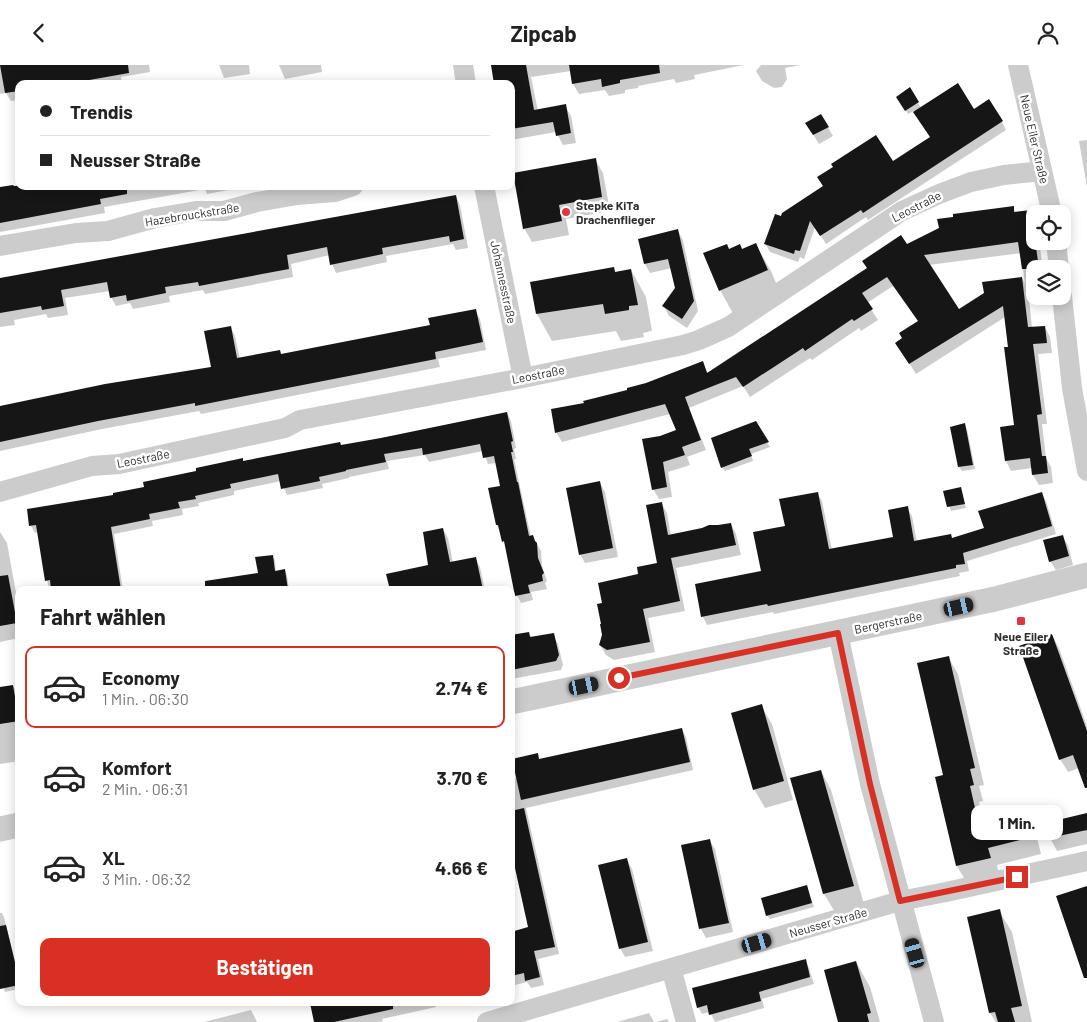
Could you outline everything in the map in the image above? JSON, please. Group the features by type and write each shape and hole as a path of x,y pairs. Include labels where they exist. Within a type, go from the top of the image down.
{"street":[{"path":"463,65 465,80"},
{"name":"Neue Eiler Straße","path":"1018,65 1050,205"},
{"name":"Leostraße","path":"0,491 92,466 119,464 285,428 300,420 523,378 699,341 728,327 902,211 939,194 972,182 1004,175 1042,171"},
{"name":"Hazebrouckstraße","path":"0,246 76,233 108,231 155,218 196,211 224,211 258,201 341,190"},
{"name":"Johannesstraße","path":"485,190 523,378"},
{"path":"1063,305 1072,388 1087,471"},
{"name":"Bergerstraße","path":"515,701 995,599 1087,575"},
{"path":"838,633 870,784 934,1022"},
{"path":"0,829 15,826"},
{"name":"Neusser Straße","path":"487,1022 900,901 1087,861"},
{"path":"671,968 686,1022"}],"building":[{"path":"0,65 128,65 129,73 89,80 15,80 15,92 5,93"},
{"path":"491,65 526,65 534,110 566,104 571,133 556,136 553,122 515,128 515,80 493,80"},
{"path":"569,65 659,65 660,73 620,80 620,83 602,87 601,79 572,84"},
{"path":"958,83 974,109 989,99 1003,121 863,213 861,210 820,236 810,221 800,251 795,250 794,254 764,244 775,214 781,216 782,213 823,186 817,177 833,167 831,164 876,135 893,161 930,137 913,112"},
{"path":"910,87 919,102 905,111 896,97"},
{"path":"821,114 829,127 813,135 805,123"},
{"path":"596,158 602,197 559,205 562,221 523,229 515,184 515,173"},
{"path":"13,185 15,190 127,190 127,194 100,199 101,204 0,223 0,187"},
{"path":"456,195 464,239 450,242 449,236 382,248 383,254 330,265 327,247 287,255 289,269 199,286 198,282 165,287 166,293 127,301 126,295 110,298 107,282 61,290 64,306 42,310 41,306 0,313 0,278"},
{"path":"1014,206 1014,212 1026,211 1026,250 1036,250 1038,260 1026,260 1026,269 1022,269 1018,242 924,255 959,309 984,293 982,282 1022,277 1028,327 1045,326 1047,343 1033,344 1042,414 1037,415 1042,456 1046,456 1048,473 1032,475 1030,458 1005,461 1000,427 1014,425 1004,347 1008,347 1003,306 909,364 895,343 902,338 899,333 918,321 887,277 862,293 873,309 854,321 852,319 805,351 803,348 743,387 736,377 685,397 701,440 682,447 685,455 663,462 667,487 652,490 642,439 660,436 676,430 665,404 555,433 551,409 584,403 583,401 627,390 627,388 646,383 703,361 707,373 867,268 862,261 901,235 907,244 939,228 937,219 953,217 953,214"},
{"path":"678,229 694,301 682,319 662,306 675,288 668,259 644,264 638,239"},
{"path":"756,243 768,270 719,291 703,253 727,244 729,249 740,244 742,249"},
{"path":"614,267 615,272 631,269 638,305 629,306 629,310 605,314 603,304 536,314 530,282"},
{"path":"476,309 483,342 435,352 436,359 195,406 195,403 98,421 0,442 0,406 105,384 211,367 204,331 231,326 237,358 280,350 281,354 430,325 428,318"},
{"path":"507,412 513,441 511,442 513,452 511,452 517,482 529,536 533,535 537,543 538,558 544,573 542,575 543,581 528,585 530,593 515,596 515,586 513,586 504,541 502,542 498,525 496,525 488,488 500,486 494,456 483,458 480,444 423,455 422,448 384,454 386,462 346,470 319,477 320,481 281,489 278,474 230,484 231,488 195,496 196,499 178,502 180,508 149,514 150,519 111,527 120,586 51,586 50,580 45,581 36,525 29,526 27,509 113,495 113,493 144,487 143,482 196,471 196,468 243,458 243,461 340,442 341,445"},
{"path":"756,421 769,442 749,449 752,456 721,468 711,438"},
{"path":"965,423 973,465 958,467 950,427"},
{"path":"600,481 613,548 579,555 566,488"},
{"path":"961,487 965,504 947,507 943,491"},
{"path":"818,492 829,549 893,537 888,510 908,506 914,541 951,534 952,538 984,528 978,511 1042,492 1052,526 963,553 965,564 956,565 956,568 768,606 767,604 701,617 695,584 761,571 753,532 785,526 779,499"},
{"path":"662,502 668,535 709,525 731,523 736,545 671,558 680,601 643,609 650,642 607,650 599,645 602,635 597,604 602,603 598,583 638,574 637,567 657,563 646,505"},
{"path":"443,528 450,562 476,557 482,586 389,586 386,574 428,565 423,532"},
{"path":"1063,535 1069,556 1049,562 1043,540"},
{"path":"273,555 275,571 285,569 287,586 205,586 205,581 258,573 255,557"},
{"path":"8,575 15,612 15,623 0,626 0,576"},
{"path":"529,632 530,637 554,633 559,655 556,661 515,669 515,634"},
{"path":"1052,634 1087,731 1087,788 1085,788 1073,755 1059,760 1019,646"},
{"path":"949,656 975,768 970,769 974,785 970,786 980,830 1028,820 1032,837 988,848 991,858 956,866 935,777 943,775 917,663"},
{"path":"13,685 15,722 0,724 0,687"},
{"path":"762,704 784,781 753,790 731,713"},
{"path":"682,728 690,762 521,800 515,773 515,758 538,753 539,759"},
{"path":"821,770 854,886 823,894 790,778"},
{"path":"524,808 555,947 534,951 540,977 525,981 524,973 515,975 515,931 528,927 515,868 515,810"},
{"path":"1087,813 1087,830 1049,838 1045,823"},
{"path":"710,839 729,923 699,929 681,845"},
{"path":"627,858 648,942 619,949 598,865"},
{"path":"807,885 812,903 766,916 761,898"},
{"path":"1087,886 1087,978 1084,978 1056,896"},
{"path":"1000,909 1022,1006 1011,1008 1015,1022 998,1022 995,1012 989,1013 967,917"},
{"path":"6,925 15,962 15,986 0,989 0,926"},
{"path":"806,959 810,977 759,992 761,1001 709,1015 707,1005 697,1008 692,988"},
{"path":"856,961 871,1013 867,1014 869,1022 838,1022 824,970"},
{"path":"311,1006 393,1006 393,1009 334,1022 314,1022"}],"place":[{"name":"Stepke KiTa Drachenflieger","path":"566,212"},
{"name":"Neue Eiler Straße","path":"1021,621"}],"route":[{"path":"619,678 838,633 870,784 900,901 1017,877"}]}
